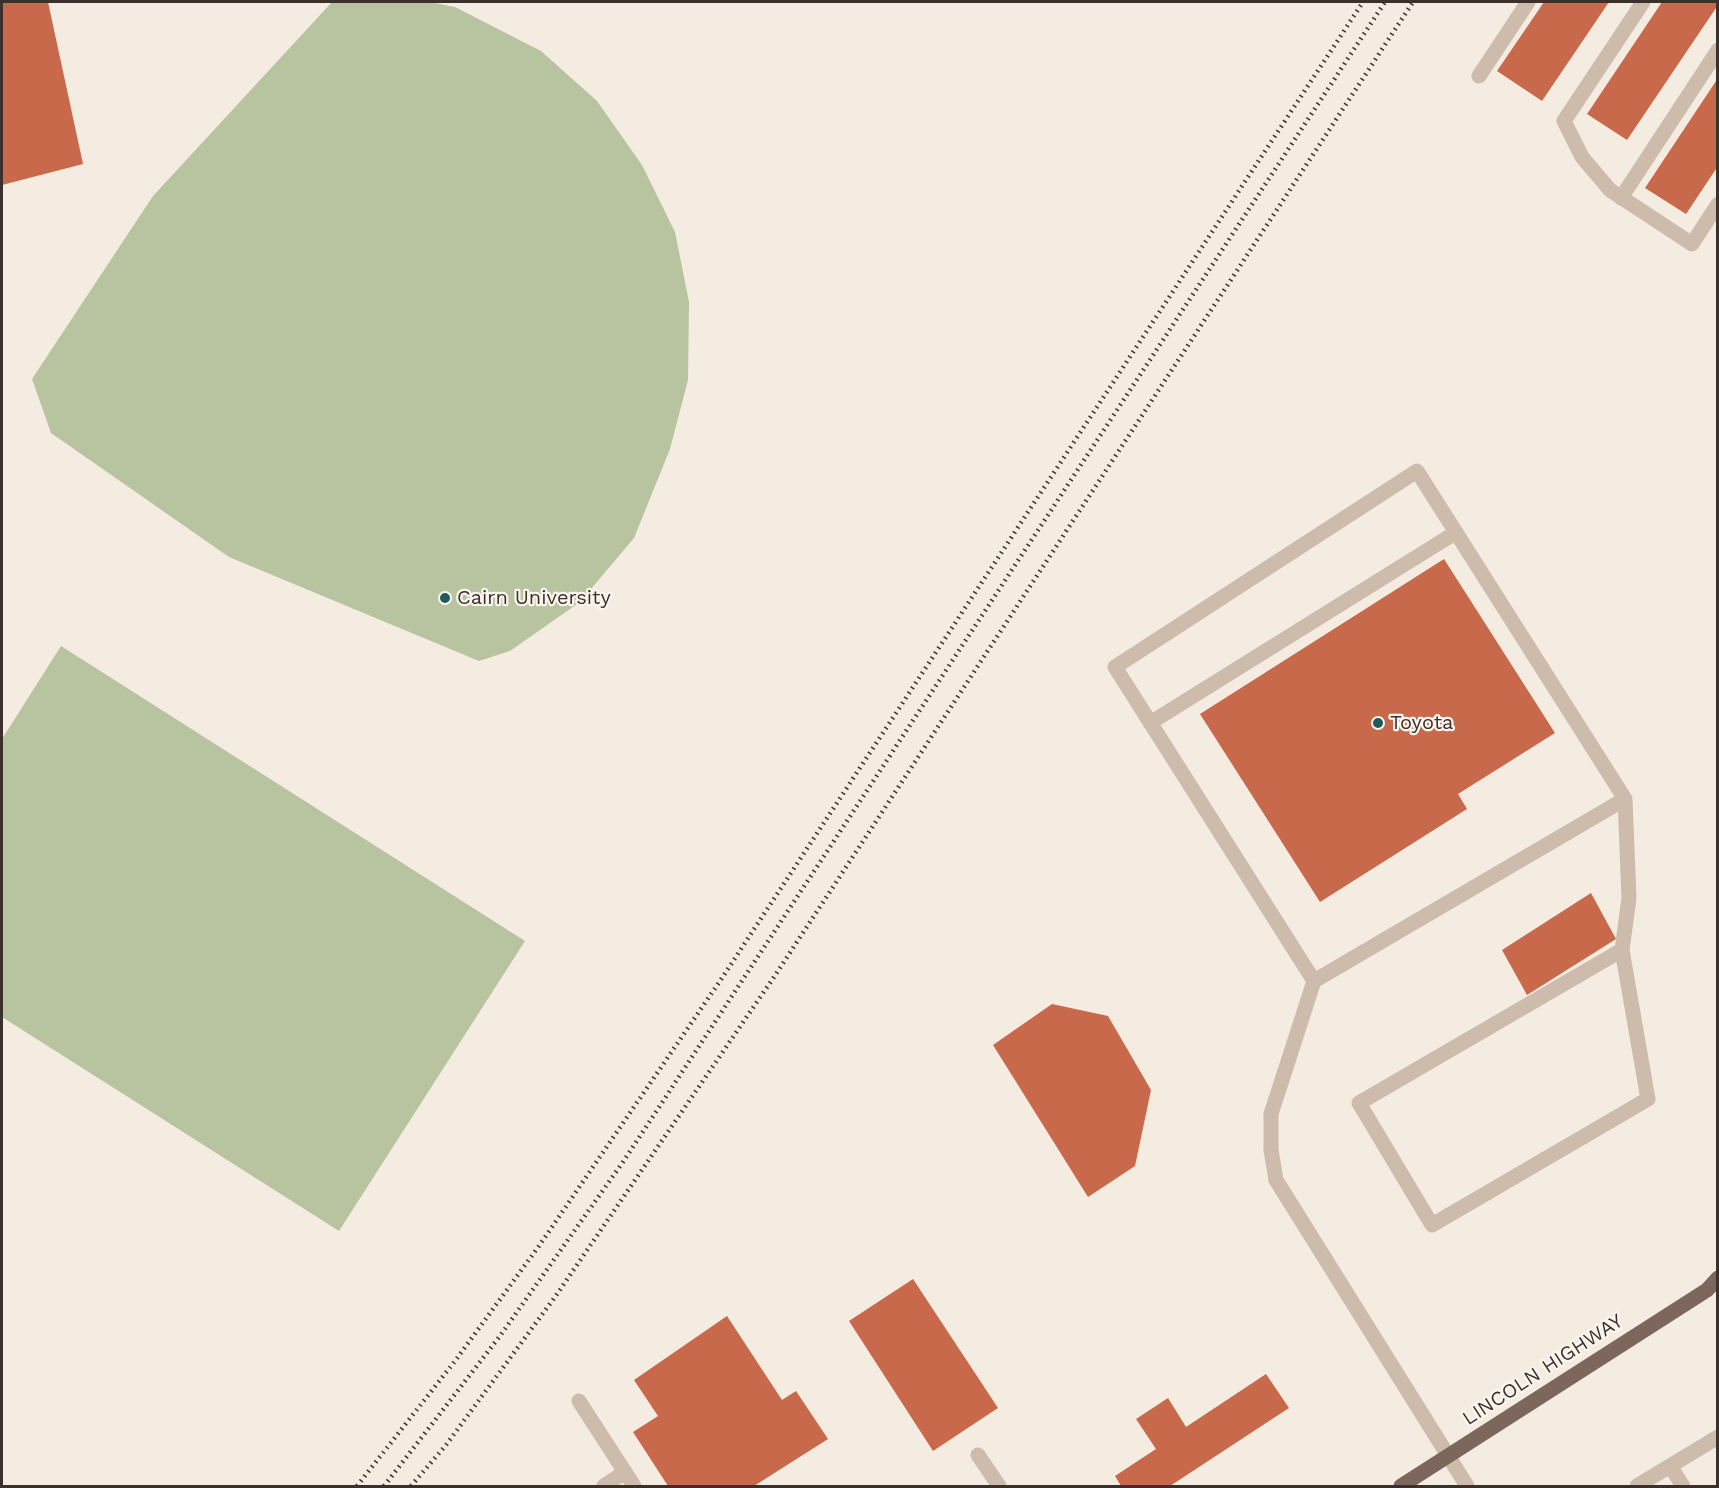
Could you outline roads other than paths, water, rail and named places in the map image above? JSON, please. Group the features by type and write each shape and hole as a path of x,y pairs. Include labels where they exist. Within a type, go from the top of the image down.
{"main road":[{"name":"LINCOLN HIGHWAY","path":"1401,1486 1714,1285"}],"street":[{"path":"1479,76 1528,2"},
{"path":"1643,2 1563,121 1582,157 1610,190 1692,244 1718,204"},
{"path":"1621,198 1718,50"},
{"path":"1314,981 1115,667 1417,471 1625,799 1629,898 1622,950 1648,1099 1432,1225 1359,1103 1622,950"},
{"path":"1150,723 1455,533"},
{"path":"1467,1486 1276,1180 1270,1150 1270,1114 1314,981 1625,799"},
{"path":"579,1401 634,1486"},
{"path":"1637,1486 1718,1437"},
{"path":"978,1455 999,1486"},
{"path":"1670,1466 1683,1486"},
{"path":"604,1486 625,1472"}],"railway":[{"path":"357,1486 455,1361 539,1246 720,981 1363,2"},
{"path":"384,1486 500,1336 623,1162 1385,2"},
{"path":"411,1486 446,1445 555,1297 774,977 1413,2"}],"place":[{"name":"Cairn University","path":"445,598"},
{"name":"Toyota","path":"1378,723"}]}
